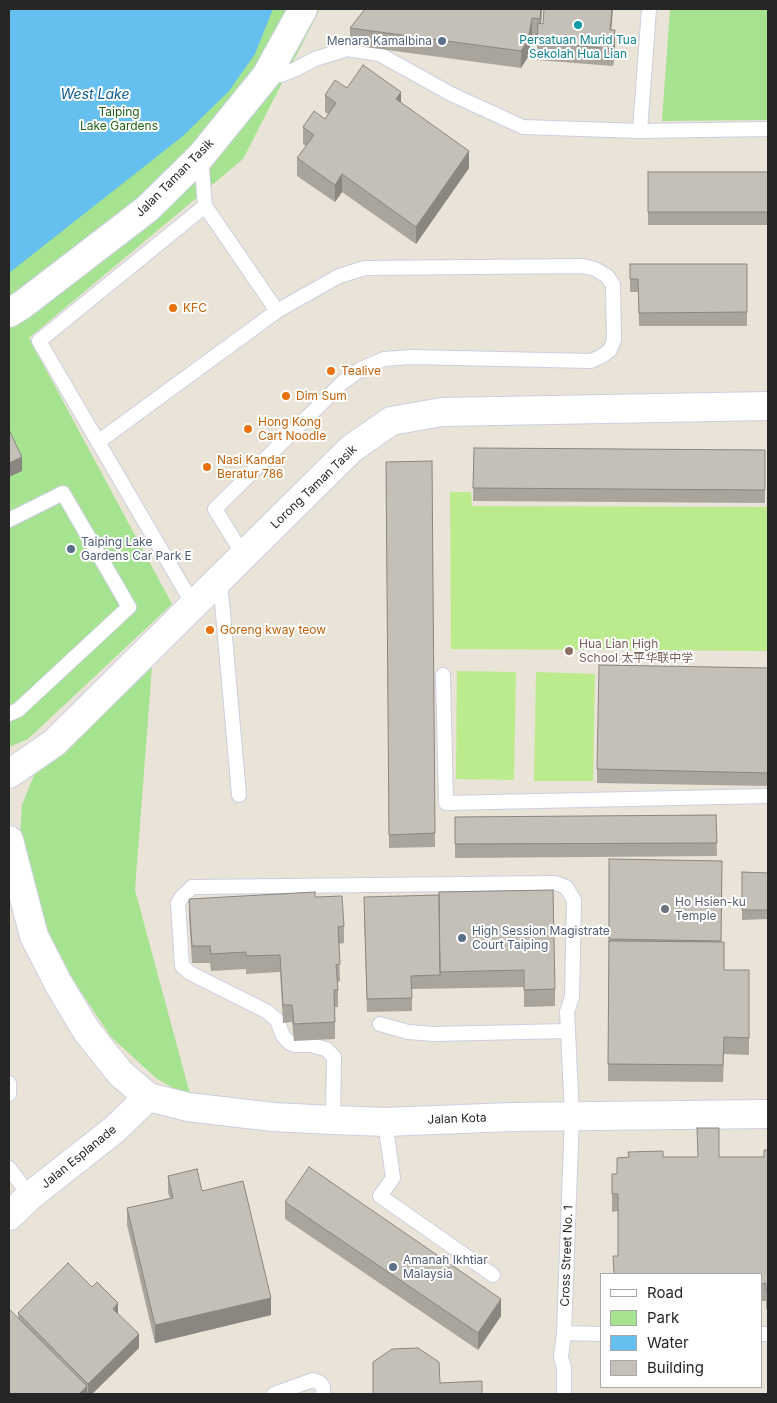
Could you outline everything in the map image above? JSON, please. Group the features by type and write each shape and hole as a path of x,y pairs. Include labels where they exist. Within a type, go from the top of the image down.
{"street":[{"name":"Jalan Taman Tasik","path":"9,313 147,209 201,156 266,76 303,9"},
{"name":"Lorong Taman Tasik","path":"9,774 54,743 351,449 391,421 442,412 768,406"},
{"path":"9,840 34,936 58,983 86,1030 120,1073 148,1097"},
{"name":"Jalan Kota","path":"148,1097 188,1107 273,1117 385,1122 572,1116 768,1114"},
{"name":"Jalan Esplanade","path":"9,1216 30,1196 116,1129 148,1097"}],"lane":[{"path":"640,131 649,9"},
{"path":"266,76 281,75 315,59 347,49 379,54 451,94 523,127 640,131 768,129"},
{"path":"201,156 205,206 277,311"},
{"path":"194,606 39,340 205,206"},
{"path":"98,442 277,311 339,276 365,268 583,266 607,276 613,285 614,340 610,350 590,361 412,357 384,359 361,369 343,382 215,509 244,556"},
{"path":"9,520 63,493 129,607 18,710 9,714"},
{"path":"220,580 239,795"},
{"path":"443,675 446,802 768,796"},
{"name":"Cross Street No. 1","path":"333,1120 334,1057 326,1049 290,1043 284,1036 277,1020 266,1011 190,973 182,966 178,903 181,898 192,887 554,883 566,887 574,900 572,998 567,1012 572,1116 564,1333 561,1358 564,1368 564,1394"},
{"path":"380,1024 408,1032 434,1034 568,1031"},
{"path":"9,1083 9,1094"},
{"path":"385,1122 393,1178 380,1196 493,1275"},
{"path":"9,1168 30,1196"},
{"path":"564,1333 600,1334"},
{"path":"274,1394 313,1380 320,1383 324,1394"}],"green space":[{"name":"Taiping Lake Gardens","path":"9,9 320,9 243,159 29,338 172,604 28,739 9,747"},
{"path":"670,9 768,9 768,120 662,121"},
{"path":"450,492 471,492 472,506 768,507 768,651 451,649"},
{"path":"153,654 135,890 190,1094 171,1087 156,1078 111,1037 71,977 40,925 19,851 22,805 37,768"},
{"path":"457,671 516,672 514,780 456,779"},
{"path":"536,672 595,674 593,781 534,781"}],"water":[{"name":"West Lake","path":"9,9 273,9 255,54 229,91 183,136 9,273"}],"building":[{"name":"Menara Kamalbina","path":"365,9 541,9 540,19 532,18 528,40 521,51 350,28"},
{"name":"Persatuan Murid Tua Sekolah Hua Lian","path":"544,9 612,9 610,30 615,30 613,49 537,42 538,23 543,24"},
{"path":"363,65 401,92 396,99 469,151 416,227 342,174 335,185 297,158 314,135 303,127 314,111 325,119 336,103 325,95 335,80 347,88"},
{"path":"648,172 768,172 768,212 648,212"},
{"path":"630,264 747,264 747,312 639,313 638,279 630,279"},
{"path":"9,430 22,457 9,463"},
{"path":"474,448 765,450 765,490 473,488"},
{"path":"432,461 435,833 389,835 386,462"},
{"path":"599,665 768,668 768,773 597,769"},
{"path":"716,815 717,843 455,844 455,817"},
{"name":"Ho Hsien-ku Temple","path":"609,859 722,861 721,941 609,939"},
{"path":"742,872 768,873 768,910 742,910"},
{"path":"553,890 555,989 524,990 524,970 440,972 439,892"},
{"path":"315,892 315,897 342,896 344,926 338,927 340,964 336,965 338,990 334,990 335,1022 294,1024 292,1005 283,1005 280,955 246,956 246,952 211,954 210,946 192,946 189,899"},
{"path":"439,895 440,975 411,976 412,998 367,999 364,897"},
{"path":"609,941 724,942 724,970 749,970 749,1038 724,1037 723,1065 608,1064"},
{"path":"697,1128 719,1128 719,1157 764,1157 764,1150 768,1150 768,1291 766,1291 766,1283 762,1284 762,1273 614,1273 613,1256 618,1256 618,1194 612,1194 612,1174 617,1174 617,1158 629,1157 628,1152 663,1151 663,1157 698,1157"},
{"name":"Amanah Ikhtiar Malaysia","path":"309,1167 501,1299 478,1333 285,1202"},
{"path":"197,1169 202,1191 243,1181 271,1298 155,1325 127,1208 173,1198 168,1176"},
{"path":"68,1263 92,1287 97,1282 118,1303 113,1309 139,1334 88,1384 18,1313"},
{"path":"9,1309 87,1386 79,1394 9,1394"},
{"path":"418,1348 439,1362 440,1383 482,1381 482,1394 373,1394 373,1362 392,1349"}],"place":[{"name":"Persatuan Murid Tua Sekolah Hua Lian","path":"578,25"},
{"name":"Menara Kamalbina","path":"442,41"},
{"name":"KFC","path":"173,308"},
{"name":"Tealive","path":"331,371"},
{"name":"Dim Sum","path":"286,396"},
{"name":"Hong Kong Cart Noodle","path":"248,429"},
{"name":"Nasi Kandar Beratur 786","path":"207,467"},
{"name":"Taiping Lake Gardens Car Park E","path":"71,549"},
{"name":"Goreng kway teow","path":"210,630"},
{"name":"Hua Lian High School 太平华联中学","path":"569,651"},
{"name":"Ho Hsien-ku Temple","path":"665,909"},
{"name":"High Session Magistrate Court Taiping","path":"462,938"},
{"name":"Amanah Ikhtiar Malaysia","path":"393,1267"}]}
